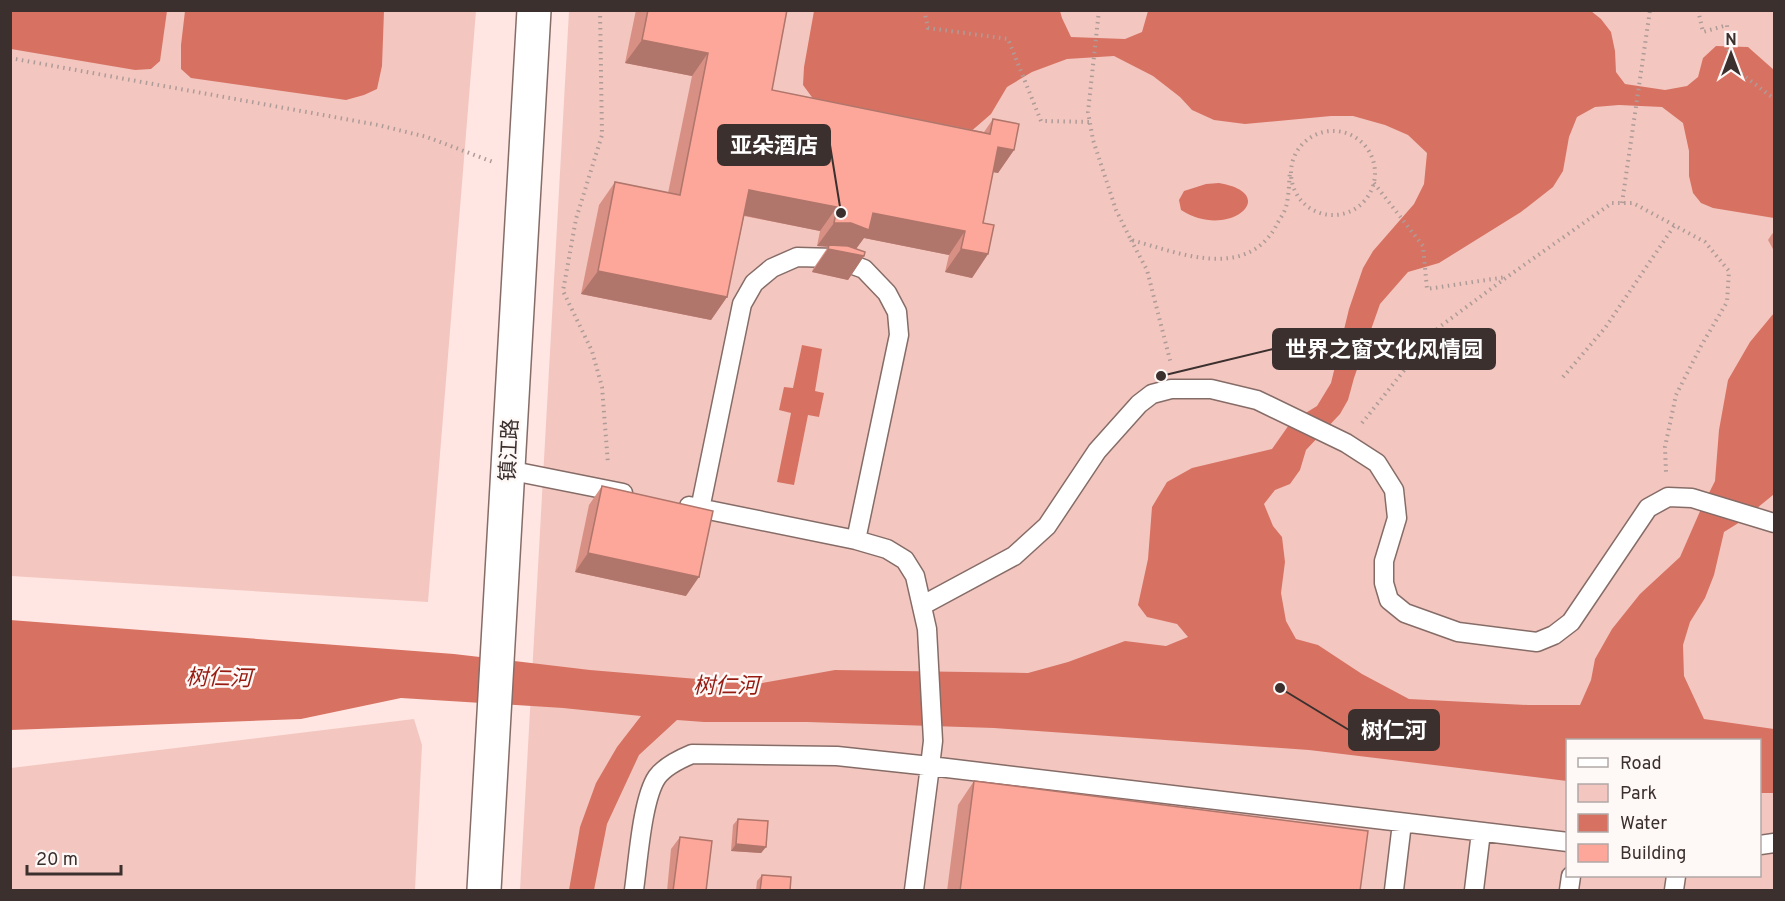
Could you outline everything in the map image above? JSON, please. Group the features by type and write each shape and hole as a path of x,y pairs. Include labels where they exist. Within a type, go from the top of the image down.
{"street":[{"name":"镇江路","path":"484,891 534,10"}],"lane":[{"path":"700,509 742,304 754,283 772,268 797,257 834,258 864,269 886,293 897,312 899,335 856,540"},
{"path":"922,605 1014,556 1047,526 1097,451 1139,404 1152,394 1171,389 1211,389 1257,400 1339,439 1377,463 1394,490 1396,518 1383,561 1383,583 1389,600 1405,613 1458,632 1537,642 1554,636 1571,622 1648,508 1668,497 1692,498 1766,521"},
{"path":"507,470 636,496"},
{"path":"668,502 856,540 887,549 905,560 915,576 927,629 933,741 914,891"},
{"path":"634,891 649,795 658,775 674,762 692,754 837,756 1566,842"},
{"path":"1394,891 1402,823"},
{"path":"1474,891 1481,832"}],"path":[{"path":"600,10 602,135 576,219 563,291 592,351 602,387 610,490"},
{"path":"924,10 928,28 1008,39 1041,121 1089,122"},
{"path":"1099,10 1088,112 1092,140 1116,210 1147,270 1172,371 1179,389"},
{"path":"1622,203 1650,10"},
{"path":"1698,10 1703,32 1727,26 1729,64 1774,97"},
{"path":"10,58 378,125 427,137 524,175"},
{"path":"1131,240 1205,259 1231,259 1248,253 1269,237 1286,209 1290,171 1293,157 1311,136 1324,131 1339,130 1358,139 1371,155 1375,169 1374,183 1369,196 1347,213 1334,215 1320,213 1307,206 1298,196 1292,184 1290,171"},
{"path":"1374,183 1423,246 1427,289 1507,277"},
{"path":"1339,439 1396,382 1438,328 1612,203 1633,203 1705,242 1729,271 1726,302 1676,395 1665,447 1668,497"},
{"path":"1563,377 1605,328 1674,226"}],"green space":[{"path":"10,11 476,11 428,602 11,576"},
{"path":"569,11 1774,11 1774,890 520,890"},
{"path":"414,719 422,745 415,890 11,890 11,768"}],"water":[{"path":"10,11 167,11 160,61 151,69 135,70 11,49"},
{"path":"185,11 384,11 382,66 377,89 346,100 191,78 181,69"},
{"path":"814,11 1060,11 1071,37 1125,39 1142,32 1148,11 1591,11 1611,32 1616,72 1625,84 1665,90 1687,86 1698,77 1703,58 1716,46 1748,47 1774,70 1774,218 1713,208 1701,203 1693,193 1689,176 1689,151 1683,123 1662,107 1619,105 1595,107 1577,117 1569,137 1563,171 1553,187 1521,212 1439,263 1408,272 1380,304 1348,400 1340,414 1306,450 1300,470 1290,484 1275,490 1264,504 1273,526 1282,537 1285,562 1281,593 1286,621 1296,639 1318,645 1362,674 1409,699 1528,705 1580,705 1591,680 1595,659 1612,629 1640,594 1680,557 1715,481 1719,430 1728,380 1750,342 1774,313 1773,495 1724,532 1714,575 1705,598 1690,622 1683,645 1684,676 1704,719 1774,729 1774,793 1761,793 1761,739 1566,739 1566,781 1309,750 994,728 677,720 639,755 607,824 594,890 569,890 580,827 596,783 617,747 641,716 563,708 401,698 301,719 11,730 10,620 454,654 590,670 757,684 835,670 1028,673 1068,662 1125,641 1166,646 1188,637 1177,624 1147,617 1138,605 1148,559 1152,507 1167,482 1192,468 1272,449 1291,422 1317,406 1331,383 1349,309 1363,268 1373,251 1414,204 1424,184 1427,153 1408,135 1385,125 1353,116 1245,124 1214,120 1192,110 1180,97 1153,76 1114,56 1067,59 1032,72 1007,87 991,114 968,134 814,100 803,85"},
{"path":"1219,183 1238,189 1247,196 1247,205 1242,212 1231,218 1216,220 1199,218 1181,210 1179,200 1184,191 1206,184"},
{"path":"802,345 822,349 815,391 824,393 819,417 808,415 794,485 777,482 791,413 779,410 784,387 793,388"}],"building":[{"path":"648,10 787,10 772,90 990,134 993,119 1019,124 1014,150 998,147 983,223 994,225 988,254 961,249 965,231 873,213 869,230 851,223 834,223 837,207 749,190 727,297 598,271 615,182 680,195 708,53 642,40"},
{"path":"829,245 848,246 865,252 864,256 828,249"},
{"path":"602,486 713,511 699,577 588,553"},
{"path":"974,781 1368,831 1360,891 960,891"},
{"path":"738,819 768,821 766,847 736,844"},
{"path":"680,837 712,841 706,891 673,891"},
{"path":"762,875 791,877 790,891 760,891"}],"place":[{"name":"亚朵酒店","path":"841,213"},
{"name":"世界之窗文化风情园","path":"1161,376"},
{"name":"树仁河","path":"1280,688"}]}
